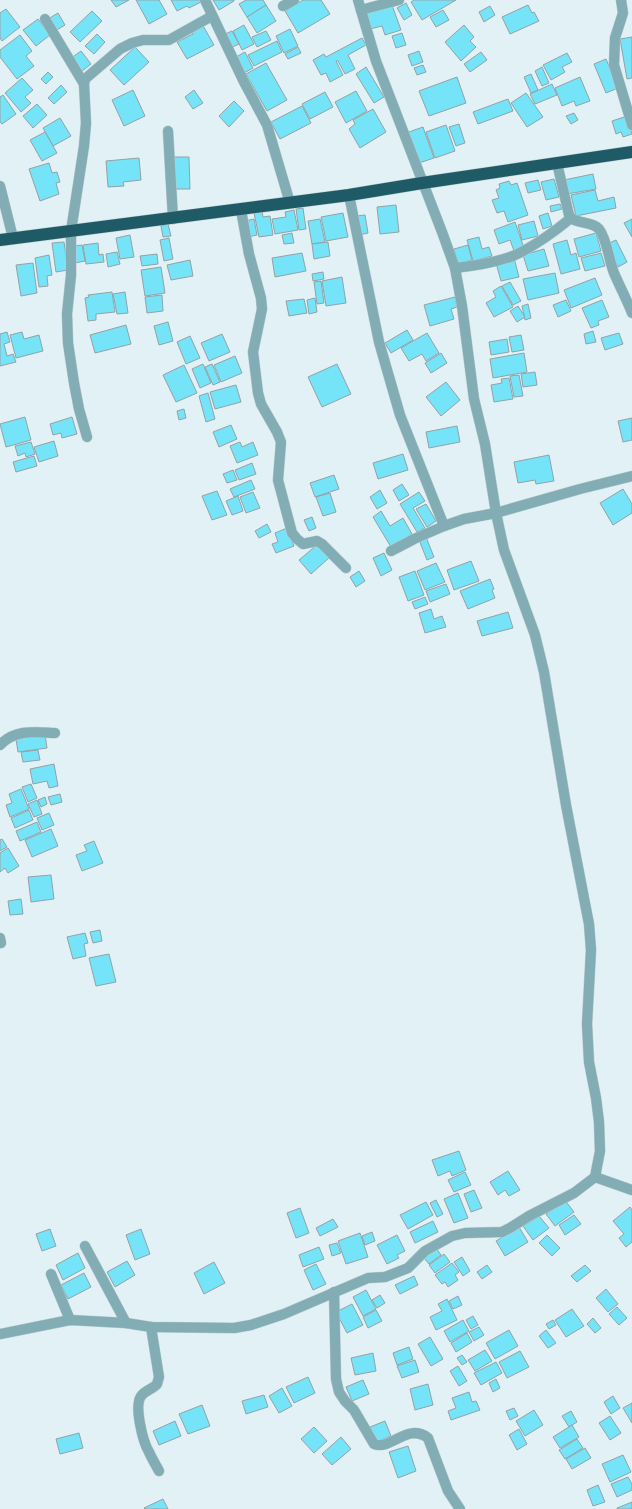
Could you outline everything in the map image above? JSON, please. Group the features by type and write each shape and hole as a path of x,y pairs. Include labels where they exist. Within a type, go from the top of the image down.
{"highway":[{"path":"0,240 349,195 632,152"}],"street":[{"path":"205,0 267,125 290,203"},
{"path":"283,6 294,0"},
{"path":"0,1334 70,1320 126,1323 151,1327 234,1328 252,1325 284,1314 368,1278 385,1277 408,1268 425,1251 452,1236 465,1233 502,1232 529,1216 574,1193 595,1177 600,1150 596,1098 589,1062 587,1024 591,950 589,924 566,805 544,672 531,623 504,550 496,513 485,444 474,399 462,306 454,268 442,232 376,61 358,0"},
{"path":"361,10 399,0"},
{"path":"621,0 623,13 616,38 614,65 632,125"},
{"path":"87,436 79,409 68,343 67,314 71,275 71,231 86,123 84,84 87,77 120,49 132,43 144,40 169,40 212,16"},
{"path":"45,18 84,84"},
{"path":"168,131 173,218"},
{"path":"557,163 570,218"},
{"path":"0,186 13,238"},
{"path":"349,195 382,349 400,415 444,526"},
{"path":"241,210 249,254 261,303 261,318 253,352 258,393 261,404 281,442 278,480 287,516 292,533 297,539 303,544 317,541 322,544 346,568"},
{"path":"454,268 483,264 512,256 525,250 570,218"},
{"path":"570,218 593,225 598,228 602,234 613,272 632,313"},
{"path":"391,551 444,526 632,476"},
{"path":"0,745 6,738 15,734 29,732 54,733"},
{"path":"595,1177 632,1190"},
{"path":"85,1246 126,1323"},
{"path":"51,1274 70,1320"},
{"path":"334,1292 336,1379 339,1392 354,1410 374,1444 381,1445 414,1432 422,1433 428,1438 448,1491 460,1509"},
{"path":"151,1327 159,1377 157,1384 142,1394 139,1399 138,1410 141,1428 148,1451 159,1471"}],"building":[{"path":"111,0 129,0 116,7"},
{"path":"136,0 159,0 167,14 149,24"},
{"path":"171,0 200,0 201,2 189,8 187,6 177,11"},
{"path":"213,0 234,0 234,1 219,10"},
{"path":"246,0 263,0 266,5 247,17 239,4"},
{"path":"303,0 321,0 330,14 298,33 285,11"},
{"path":"414,0 456,0 422,20 411,2"},
{"path":"406,3 412,15 404,20 397,8"},
{"path":"266,5 276,21 257,33 247,17"},
{"path":"392,5 401,30 385,35 382,26 370,29 365,14"},
{"path":"528,5 532,13 534,12 539,21 510,34 502,17"},
{"path":"490,6 495,15 484,22 479,12"},
{"path":"6,9 20,27 2,41 0,38 0,13"},
{"path":"443,10 449,20 436,27 430,17"},
{"path":"92,11 102,21 80,42 70,32"},
{"path":"58,13 65,25 55,31 48,19"},
{"path":"38,19 50,35 36,46 23,30"},
{"path":"202,24 214,45 187,59 177,42 193,34 191,30"},
{"path":"244,25 254,44 242,50 233,31"},
{"path":"464,25 474,37 470,41 476,47 461,61 445,42"},
{"path":"290,29 298,46 284,53 276,36"},
{"path":"232,31 239,44 230,48 223,35"},
{"path":"266,31 271,40 257,47 252,37"},
{"path":"402,33 406,45 396,48 392,36"},
{"path":"97,34 105,42 94,54 85,46"},
{"path":"20,35 32,51 26,56 34,66 17,79 0,57 0,50"},
{"path":"632,37 632,78 627,79 620,39"},
{"path":"362,38 366,45 348,55 355,69 345,74 338,61 336,61 343,75 330,82 326,73 321,75 313,60 324,54 326,57"},
{"path":"277,41 282,52 254,66 248,55"},
{"path":"135,47 149,62 124,85 110,70"},
{"path":"298,47 301,53 288,59 285,54"},
{"path":"81,51 91,64 81,72 70,59"},
{"path":"419,51 423,62 412,66 408,55"},
{"path":"245,52 253,68 244,73 236,57"},
{"path":"481,52 487,60 470,72 464,64"},
{"path":"567,53 572,62 562,67 565,72 551,80 543,65"},
{"path":"606,59 618,88 606,93 594,64"},
{"path":"266,63 287,100 267,111 246,74"},
{"path":"423,65 426,72 417,75 414,68"},
{"path":"366,67 384,97 374,103 356,74"},
{"path":"542,67 549,83 542,86 535,71"},
{"path":"48,72 53,77 46,84 41,79"},
{"path":"531,74 538,90 531,93 524,77"},
{"path":"457,77 466,103 429,116 419,91"},
{"path":"580,77 590,101 576,106 574,101 562,106 555,88"},
{"path":"22,78 33,90 25,97 31,103 21,112 5,93"},
{"path":"552,84 557,95 535,104 530,94"},
{"path":"61,85 67,92 54,104 48,98"},
{"path":"133,90 145,116 124,126 112,100"},
{"path":"194,90 203,103 193,109 185,97"},
{"path":"356,91 367,111 346,123 335,102"},
{"path":"325,92 333,107 310,119 302,104"},
{"path":"526,93 543,117 527,127 511,103"},
{"path":"3,95 16,114 2,124 0,122 0,97"},
{"path":"508,99 513,111 478,124 473,112"},
{"path":"234,101 244,111 229,127 219,116"},
{"path":"37,104 47,115 33,128 23,116"},
{"path":"302,106 311,123 280,139 271,122"},
{"path":"373,109 386,132 360,148 349,129 355,124 353,120"},
{"path":"574,113 578,120 571,124 566,116"},
{"path":"627,116 632,134 623,137 621,132 616,134 612,121"},
{"path":"60,118 71,136 53,146 43,128"},
{"path":"459,124 465,143 456,146 449,127"},
{"path":"446,125 455,151 435,158 426,132"},
{"path":"423,127 434,158 416,164 406,133"},
{"path":"45,132 57,153 42,161 30,140"},
{"path":"171,157 189,157 190,189 172,189"},
{"path":"139,158 141,180 123,182 124,186 108,187 106,161"},
{"path":"49,163 52,173 57,172 60,182 56,183 59,194 40,201 29,169"},
{"path":"593,174 596,189 567,194 564,180"},
{"path":"554,179 559,197 546,200 541,182"},
{"path":"538,180 541,190 528,193 525,183"},
{"path":"509,181 511,185 517,183 528,215 508,222 504,211 497,213 492,200 499,198 496,190 500,188 499,184"},
{"path":"595,190 598,201 614,197 616,208 576,216 571,195"},
{"path":"560,204 562,209 551,212 550,206"},
{"path":"396,205 399,232 380,234 377,207"},
{"path":"303,208 306,229 299,230 296,209"},
{"path":"294,210 298,230 275,234 272,219 286,217 285,212"},
{"path":"262,211 263,217 270,216 273,235 259,237 254,213"},
{"path":"343,213 348,237 326,241 321,217"},
{"path":"548,213 552,226 543,229 539,216"},
{"path":"365,215 368,233 359,235 356,216"},
{"path":"254,219 257,235 248,237 245,221"},
{"path":"320,219 325,242 312,244 308,221"},
{"path":"632,219 632,237 624,223"},
{"path":"534,221 538,236 522,240 518,225"},
{"path":"515,222 524,248 514,251 510,240 499,244 494,230"},
{"path":"168,224 171,236 163,237 161,226"},
{"path":"292,233 294,243 284,244 282,235"},
{"path":"596,233 601,251 579,257 574,239"},
{"path":"130,235 134,257 120,259 116,238"},
{"path":"479,237 482,249 489,247 492,256 473,261 467,240"},
{"path":"169,238 173,259 164,261 160,240"},
{"path":"567,240 571,255 576,253 580,269 561,274 553,244"},
{"path":"616,240 627,262 618,267 607,244"},
{"path":"64,242 68,270 56,272 52,243"},
{"path":"328,242 330,256 314,259 312,244"},
{"path":"98,243 99,255 103,254 104,262 86,264 83,245"},
{"path":"82,245 85,261 75,263 72,246"},
{"path":"468,245 472,260 458,264 454,249"},
{"path":"544,249 549,266 528,271 523,255"},
{"path":"117,252 120,264 108,267 106,254"},
{"path":"302,253 306,271 275,277 272,258"},
{"path":"601,253 605,266 585,271 581,258"},
{"path":"157,254 158,264 142,266 140,256"},
{"path":"49,255 52,275 47,276 48,286 39,287 35,258"},
{"path":"514,258 519,277 501,281 496,263"},
{"path":"190,260 193,276 171,280 167,265"},
{"path":"33,263 37,293 21,296 16,265"},
{"path":"161,267 165,293 145,296 141,270"},
{"path":"323,272 324,279 313,281 312,274"},
{"path":"555,273 559,293 528,300 523,279"},
{"path":"342,277 346,303 326,306 322,281"},
{"path":"595,278 602,295 571,308 564,290"},
{"path":"321,281 324,303 317,304 314,282"},
{"path":"510,282 521,301 513,305 502,286"},
{"path":"501,286 513,307 494,317 486,303 496,297 493,291"},
{"path":"112,292 115,312 96,314 96,320 88,321 85,298 89,297 88,295"},
{"path":"125,292 128,313 117,314 113,294"},
{"path":"162,295 163,311 147,313 145,297"},
{"path":"455,297 457,307 451,309 454,319 430,326 424,305"},
{"path":"315,298 317,312 309,314 307,300"},
{"path":"304,299 307,313 289,316 286,301"},
{"path":"566,300 571,311 558,317 553,305"},
{"path":"602,300 609,317 598,321 599,325 591,328 582,308"},
{"path":"528,304 531,318 525,320 522,306"},
{"path":"518,306 525,317 517,322 510,311"},
{"path":"168,322 173,341 159,345 154,326"},
{"path":"126,325 131,344 95,353 90,335"},
{"path":"407,330 413,340 391,353 385,343"},
{"path":"593,331 596,342 586,344 584,334"},
{"path":"7,332 10,342 4,344 7,356 13,354 16,362 0,366 0,334"},
{"path":"22,332 24,339 39,335 43,351 16,358 10,335"},
{"path":"427,333 439,353 426,361 422,354 409,361 401,348"},
{"path":"619,333 623,344 605,350 601,338"},
{"path":"222,334 230,352 209,361 201,343"},
{"path":"521,335 524,350 512,352 509,337"},
{"path":"190,336 200,358 186,364 177,342"},
{"path":"507,339 509,352 491,355 489,342"},
{"path":"441,353 447,363 431,373 425,363"},
{"path":"524,353 527,372 493,378 490,359"},
{"path":"235,356 242,373 221,382 214,365"},
{"path":"203,364 211,383 200,388 192,369"},
{"path":"212,364 220,382 213,385 205,367"},
{"path":"337,364 351,394 322,407 308,377"},
{"path":"184,365 197,393 176,402 163,375"},
{"path":"535,372 537,385 523,387 521,374"},
{"path":"519,375 523,396 514,397 510,376"},
{"path":"509,378 513,399 494,402 491,385 502,383 501,379"},
{"path":"446,382 460,400 441,416 426,397"},
{"path":"236,385 241,402 215,409 210,392"},
{"path":"208,393 215,419 206,422 199,396"},
{"path":"184,409 186,418 179,420 177,411"},
{"path":"25,417 31,440 6,447 0,424"},
{"path":"72,417 77,434 62,438 61,433 53,435 50,424"},
{"path":"632,418 632,440 623,442 618,421"},
{"path":"231,425 237,439 219,447 213,432"},
{"path":"457,426 460,442 429,448 426,432"},
{"path":"54,441 58,456 39,462 34,447"},
{"path":"31,442 35,454 26,457 25,453 18,456 15,446"},
{"path":"240,442 242,447 253,442 258,455 237,463 230,446"},
{"path":"403,454 408,470 378,479 373,463"},
{"path":"549,455 554,481 536,484 535,480 518,483 514,462"},
{"path":"34,456 37,466 16,472 13,462"},
{"path":"252,463 256,474 239,480 235,470"},
{"path":"233,470 237,480 227,483 223,474"},
{"path":"334,475 339,489 315,497 310,483"},
{"path":"251,480 255,489 234,497 230,489"},
{"path":"402,484 409,495 399,501 393,490"},
{"path":"623,489 632,504 632,513 613,525 600,503"},
{"path":"380,490 387,503 377,509 370,497"},
{"path":"217,491 227,515 212,520 202,496"},
{"path":"253,492 260,508 246,513 240,497"},
{"path":"419,492 425,501 413,508 425,528 417,532 400,504"},
{"path":"330,493 336,512 323,516 316,497"},
{"path":"238,496 243,511 232,515 226,501"},
{"path":"426,504 436,521 427,527 416,509"},
{"path":"381,511 390,526 403,518 412,534 391,547 373,517"},
{"path":"312,517 316,528 309,531 304,520"},
{"path":"267,524 271,532 259,538 255,531"},
{"path":"287,528 294,546 276,553 272,544 278,542 275,533"},
{"path":"426,537 434,557 427,560 419,540"},
{"path":"318,544 330,557 311,574 299,560"},
{"path":"384,553 392,570 381,576 373,558"},
{"path":"471,561 479,581 454,590 447,570"},
{"path":"436,563 445,582 425,590 417,571"},
{"path":"359,571 365,581 356,587 350,577"},
{"path":"415,571 424,595 408,601 399,577"},
{"path":"490,579 494,589 492,590 495,598 468,609 460,591"},
{"path":"446,584 450,594 430,602 426,591"},
{"path":"425,597 428,604 415,609 412,602"},
{"path":"431,609 434,619 442,616 446,627 425,633 419,613"},
{"path":"508,612 513,628 482,636 477,621"},
{"path":"45,734 47,748 18,752 16,739"},
{"path":"38,750 40,760 23,762 21,752"},
{"path":"54,764 58,786 49,788 47,781 33,784 30,769"},
{"path":"31,784 37,798 28,802 22,787"},
{"path":"21,789 29,809 10,817 6,805 12,803 9,794"},
{"path":"60,794 62,802 51,805 48,797"},
{"path":"45,797 47,804 41,807 38,800"},
{"path":"37,800 42,814 34,817 28,804"},
{"path":"29,810 33,820 15,828 11,818"},
{"path":"49,813 54,825 42,830 37,818"},
{"path":"37,822 41,832 20,841 16,831"},
{"path":"51,829 58,846 32,857 25,840"},
{"path":"2,839 7,847 0,851 0,840"},
{"path":"94,841 103,863 82,871 76,855 87,851 84,845"},
{"path":"8,848 19,866 8,873 5,868 0,872 0,853"},
{"path":"51,875 54,899 31,902 28,877"},
{"path":"21,899 23,914 10,915 8,901"},
{"path":"100,930 102,941 93,943 90,932"},
{"path":"85,933 88,943 84,944 86,956 73,959 67,937"},
{"path":"109,954 116,982 96,986 89,958"},
{"path":"459,1151 466,1170 452,1176 450,1171 438,1176 432,1160"},
{"path":"508,1171 520,1190 509,1196 505,1190 498,1195 490,1182"},
{"path":"465,1172 471,1185 454,1192 448,1180"},
{"path":"474,1190 482,1208 471,1212 464,1194"},
{"path":"458,1193 468,1218 454,1223 444,1199"},
{"path":"564,1199 574,1212 555,1226 546,1214 558,1206"},
{"path":"436,1200 443,1214 437,1217 430,1203"},
{"path":"426,1202 433,1215 408,1229 400,1215"},
{"path":"630,1207 632,1210 632,1242 626,1247 619,1238 624,1234 613,1221"},
{"path":"300,1208 309,1233 296,1238 287,1213"},
{"path":"574,1215 581,1224 565,1235 559,1225"},
{"path":"539,1216 549,1228 533,1240 523,1226"},
{"path":"333,1219 338,1227 320,1236 316,1228"},
{"path":"433,1221 438,1232 415,1243 410,1232"},
{"path":"519,1227 528,1242 505,1256 496,1241"},
{"path":"50,1229 56,1246 42,1251 36,1234"},
{"path":"141,1229 150,1254 135,1260 126,1235"},
{"path":"372,1232 375,1241 365,1245 362,1236"},
{"path":"360,1233 368,1257 346,1264 338,1241"},
{"path":"397,1235 405,1251 397,1255 399,1258 387,1264 377,1245"},
{"path":"547,1235 560,1248 552,1256 539,1243"},
{"path":"337,1243 341,1253 332,1256 329,1245"},
{"path":"319,1247 324,1259 303,1267 299,1255"},
{"path":"436,1248 441,1255 429,1264 423,1257"},
{"path":"78,1253 85,1268 63,1280 56,1265"},
{"path":"444,1254 450,1262 435,1273 429,1265"},
{"path":"462,1257 470,1271 463,1276 454,1262"},
{"path":"127,1261 135,1275 115,1287 107,1272"},
{"path":"214,1262 225,1283 204,1294 194,1273"},
{"path":"452,1263 459,1272 455,1275 458,1280 448,1287 445,1282 442,1284 435,1275"},
{"path":"316,1264 326,1284 313,1290 304,1270"},
{"path":"487,1265 492,1272 482,1279 477,1272"},
{"path":"585,1265 591,1271 577,1282 571,1276"},
{"path":"84,1273 91,1287 68,1299 61,1285"},
{"path":"414,1276 418,1285 400,1294 395,1285"},
{"path":"606,1289 618,1304 608,1312 596,1298"},
{"path":"366,1290 376,1309 363,1316 353,1297"},
{"path":"380,1295 385,1303 377,1308 372,1300"},
{"path":"458,1296 462,1305 453,1309 449,1301"},
{"path":"447,1299 457,1320 436,1330 430,1317 442,1311 438,1304"},
{"path":"352,1304 363,1325 347,1333 336,1312"},
{"path":"617,1307 627,1318 619,1325 609,1314"},
{"path":"572,1309 584,1326 566,1337 555,1320"},
{"path":"376,1310 382,1321 368,1328 363,1317"},
{"path":"473,1316 478,1325 471,1329 466,1320"},
{"path":"593,1318 601,1328 595,1333 587,1324"},
{"path":"463,1320 469,1331 450,1342 444,1331"},
{"path":"553,1320 556,1325 549,1329 546,1324"},
{"path":"479,1327 484,1335 474,1341 469,1332"},
{"path":"509,1330 518,1346 495,1359 486,1343"},
{"path":"546,1330 556,1343 548,1348 539,1336"},
{"path":"467,1333 472,1342 456,1352 451,1343"},
{"path":"430,1337 443,1359 431,1366 418,1344"},
{"path":"409,1347 413,1359 397,1365 393,1353"},
{"path":"485,1350 492,1361 475,1371 468,1360"},
{"path":"520,1351 529,1367 507,1378 499,1362"},
{"path":"373,1353 376,1371 355,1375 351,1358"},
{"path":"462,1355 467,1362 462,1365 457,1358"},
{"path":"415,1360 419,1372 402,1378 397,1366"},
{"path":"496,1362 502,1373 481,1385 474,1373"},
{"path":"458,1366 467,1381 459,1386 450,1371"},
{"path":"308,1377 315,1393 294,1403 286,1387"},
{"path":"496,1379 500,1388 493,1392 489,1383"},
{"path":"363,1380 369,1394 352,1401 346,1387"},
{"path":"428,1384 433,1405 415,1410 410,1389"},
{"path":"282,1388 292,1406 279,1413 269,1396"},
{"path":"469,1392 472,1402 476,1401 480,1410 451,1420 448,1411 456,1408 452,1398"},
{"path":"264,1395 268,1407 246,1414 242,1401"},
{"path":"613,1396 620,1408 611,1414 604,1402"},
{"path":"632,1403 632,1423 623,1408"},
{"path":"202,1405 210,1426 188,1434 179,1414"},
{"path":"514,1408 518,1416 510,1420 506,1411"},
{"path":"534,1410 543,1425 525,1436 516,1421"},
{"path":"571,1411 577,1422 569,1427 562,1416"},
{"path":"610,1416 621,1433 610,1440 599,1423"},
{"path":"175,1421 181,1436 159,1445 153,1431"},
{"path":"385,1421 391,1436 376,1442 370,1427"},
{"path":"572,1425 579,1437 560,1448 553,1437"},
{"path":"314,1427 327,1441 314,1453 301,1439"},
{"path":"519,1429 527,1444 517,1450 509,1435"},
{"path":"79,1433 83,1448 60,1454 56,1439"},
{"path":"341,1437 351,1449 332,1465 322,1454"},
{"path":"577,1439 583,1448 565,1459 559,1450"},
{"path":"408,1446 416,1471 398,1478 389,1452"},
{"path":"585,1448 591,1458 572,1469 566,1459"},
{"path":"623,1455 631,1472 610,1482 602,1464"},
{"path":"628,1477 632,1484 632,1490 617,1497 611,1484"},
{"path":"598,1485 605,1502 593,1506 587,1490"},
{"path":"163,1499 168,1509 144,1508"},
{"path":"632,1502 632,1509 617,1509 617,1508"}]}
